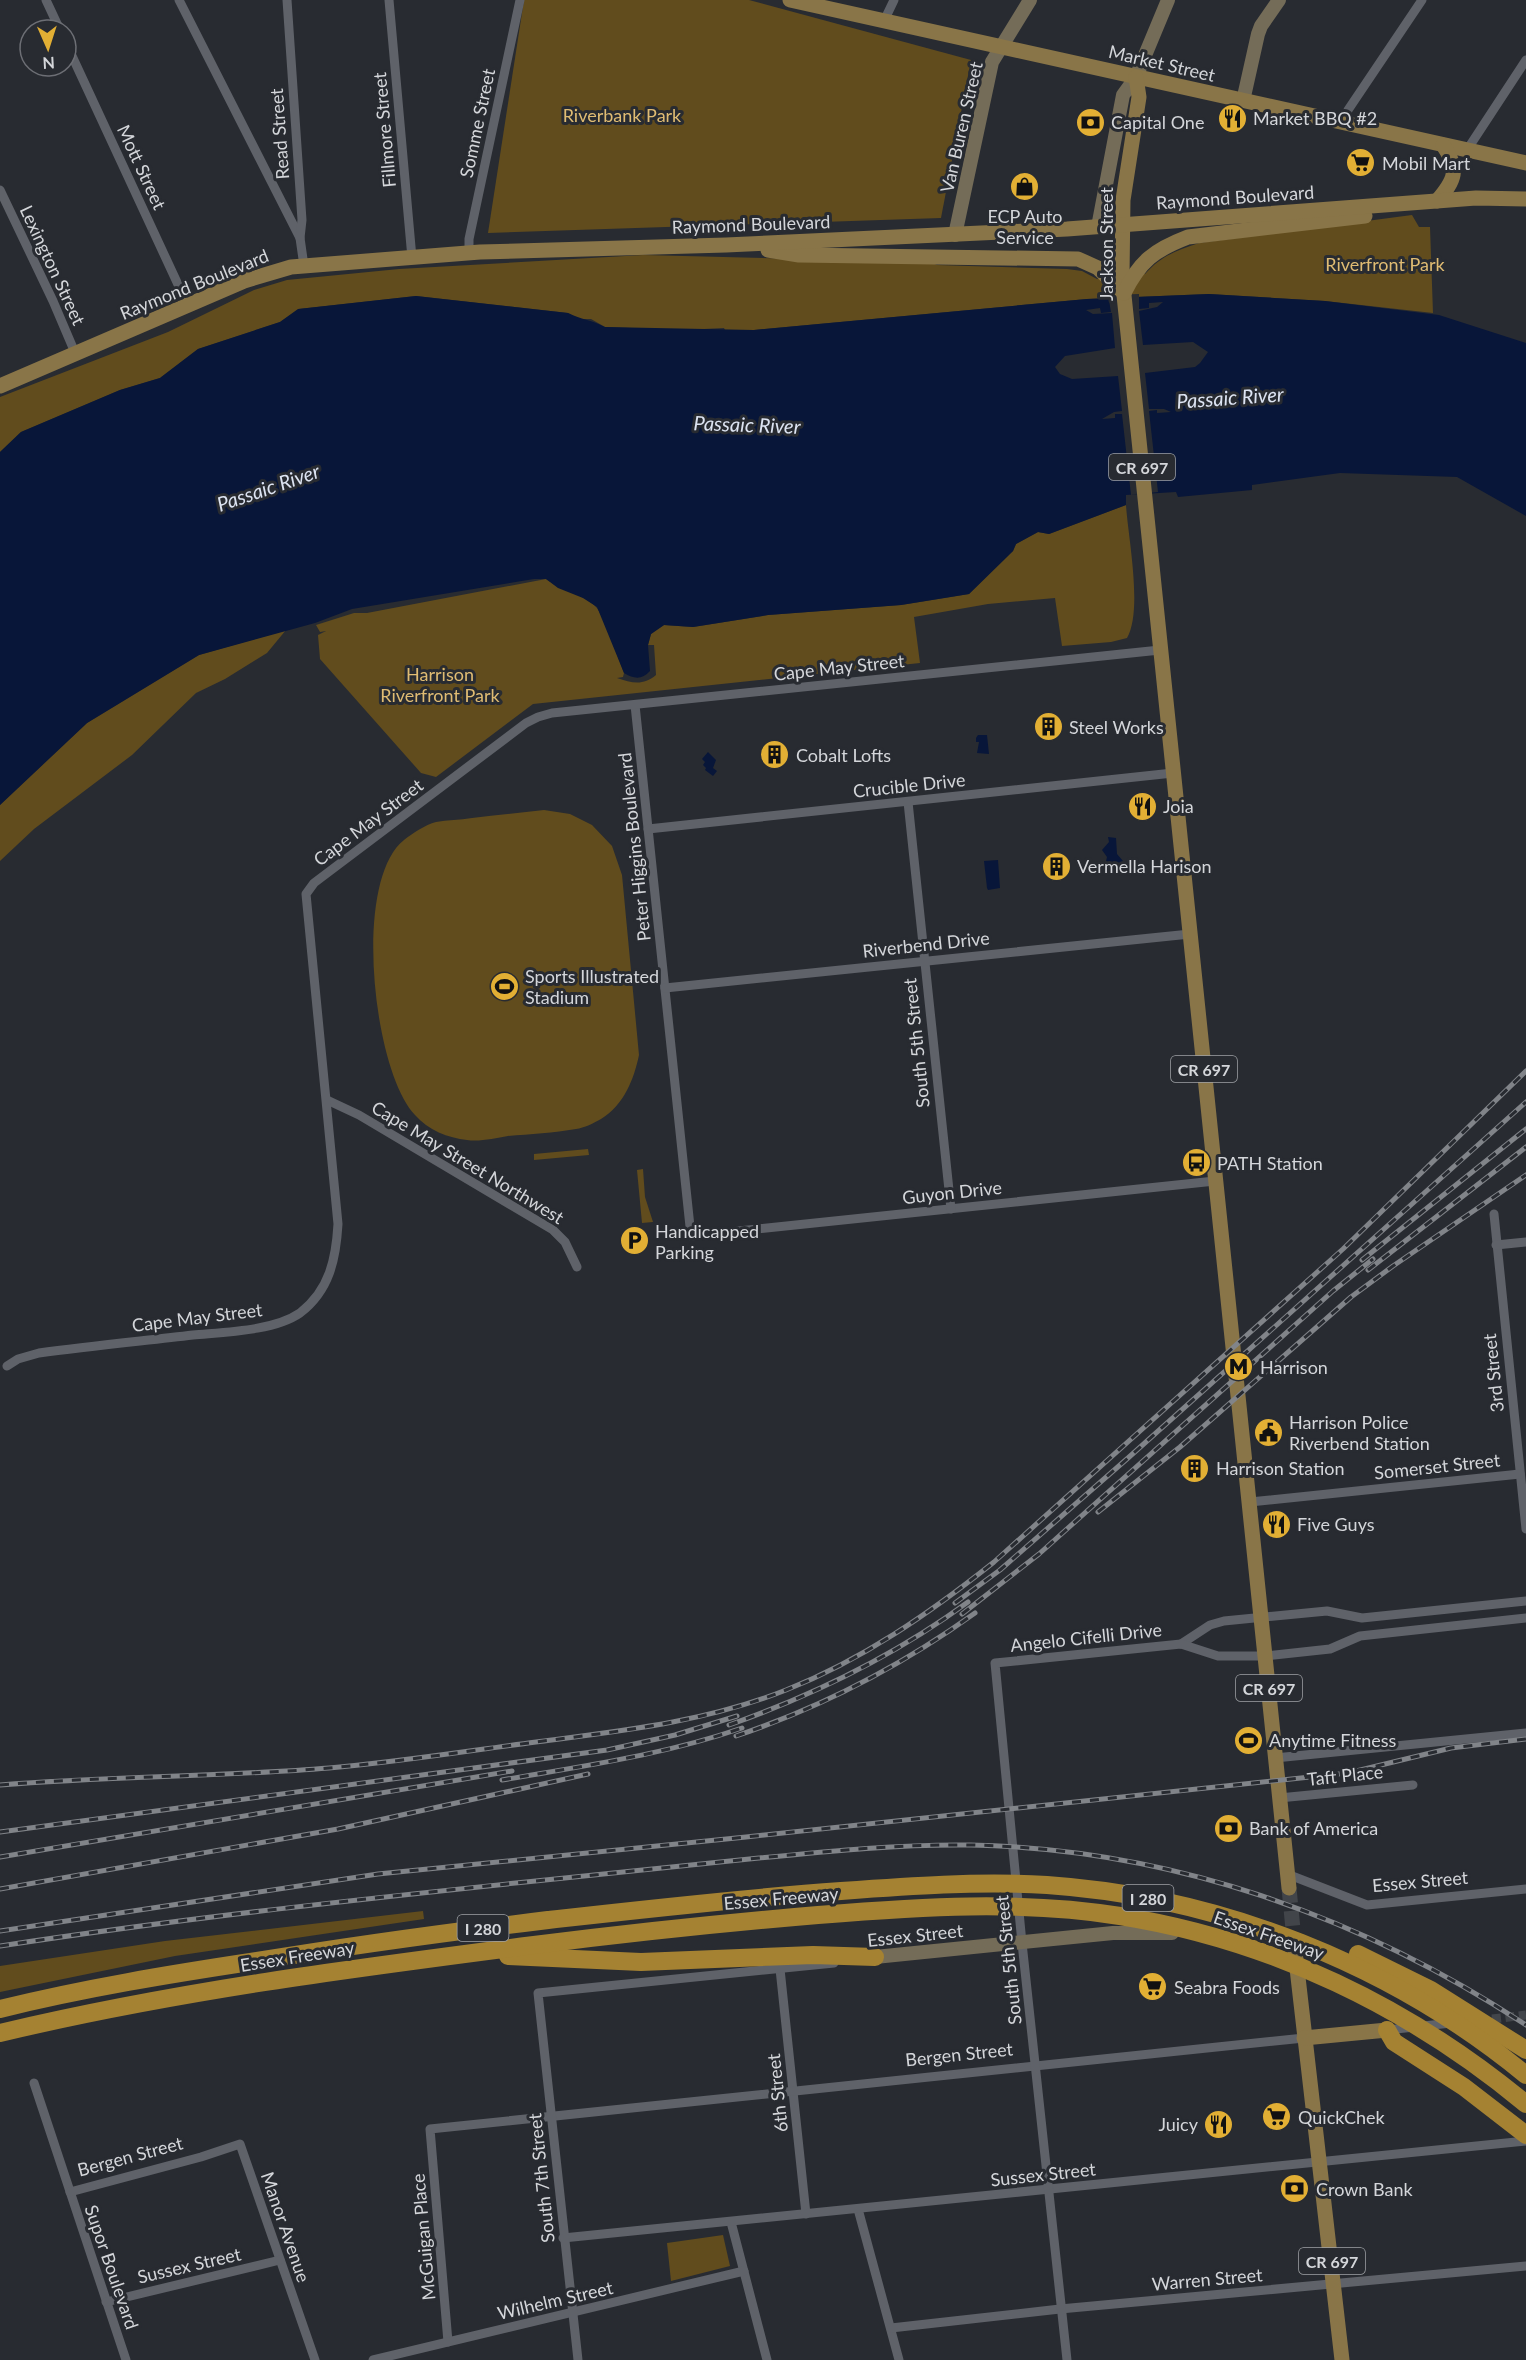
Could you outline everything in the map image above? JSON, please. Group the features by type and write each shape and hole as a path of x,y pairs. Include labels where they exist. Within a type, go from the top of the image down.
{"highway":[{"name":"Essex Freeway","path":"0,2009 189,1971 476,1929 784,1895 972,1883 1029,1884 1085,1888 1253,1917 1317,1943 1430,2007 1478,2038 1526,2075"},
{"name":"Essex Freeway","path":"0,2033 103,2010 177,1997 483,1951 787,1918 920,1908 983,1906 1080,1911 1155,1922 1247,1947 1320,1975 1391,2010 1443,2042 1526,2104"},
{"path":"1317,1943 1378,1964 1454,2004 1526,2049"},
{"path":"483,1951 515,1958 641,1962 813,1955 875,1957"},
{"path":"1387,2030 1391,2038 1401,2047 1451,2078 1520,2130"}],"main road":[{"name":"Market Street","path":"790,0 1526,163"},
{"name":"Jackson Street","path":"1136,77 1139,97 1126,177 1121,276 1160,650"},
{"path":"1437,201 1454,177 1454,167 1443,145"},
{"path":"1476,198 1514,189 1526,189"},
{"name":"Raymond Boulevard","path":"0,386 264,274 304,266 469,253 738,245 955,235 1098,227 1476,198 1526,199"},
{"path":"738,245 799,255 1078,260 1089,262 1121,276 1153,254 1188,237 1366,216 1413,203"},
{"name":"CR 697","path":"1160,650 1288,1881"},
{"name":"CR 697","path":"1295,1951 1342,2360"},
{"name":"Bergen Street","path":"1305,2038 1387,2030"}],"street":[{"path":"46,0 54,18"},
{"path":"179,0 300,238"},
{"name":"Read Street","path":"287,0 302,220 300,238 304,266"},
{"name":"Fillmore Street","path":"389,0 412,258"},
{"name":"Somme Street","path":"469,253 471,228 520,0"},
{"path":"884,21 894,0"},
{"name":"Van Buren Street","path":"955,235 992,62 1030,0"},
{"name":"Jackson Street","path":"1098,227 1123,95 1136,77 1168,0"},
{"path":"1243,101 1261,26 1279,0"},
{"path":"1345,123 1348,110 1422,0"},
{"path":"1467,150 1526,60"},
{"name":"Mott Street","path":"78,69 188,306"},
{"name":"Lexington Street","path":"0,190 76,355"},
{"name":"Cape May Street","path":"7,1366 18,1359 39,1353 243,1330 286,1321 302,1311 331,1275 337,1250 338,1224 305,900 309,888 532,720 552,713 1160,650"},
{"name":"Peter Higgins Boulevard","path":"635,705 691,1236"},
{"name":"Crucible Drive","path":"648,829 1173,773"},
{"name":"South 5th Street","path":"908,802 951,1209"},
{"name":"Riverbend Drive","path":"665,988 1190,934"},
{"name":"Cape May Street Northwest","path":"327,1100 359,1115 553,1230 565,1242 577,1267"},
{"name":"Guyon Drive","path":"691,1236 1215,1181"},
{"name":"3rd Street","path":"1494,1214 1526,1528"},
{"path":"1496,1245 1526,1242"},
{"name":"Somerset Street","path":"1250,1499 1520,1474"},
{"name":"Angelo Cifelli Drive","path":"1180,1644 1217,1623 1261,1617 1327,1611 1362,1618 1526,1601"},
{"name":"Angelo Cifelli Drive","path":"995,1663 1180,1644 1218,1656 1265,1656 1330,1649 1360,1636 1526,1618"},
{"name":"South 5th Street","path":"995,1663 1022,1943 1067,2360"},
{"path":"1275,1758 1526,1733"},
{"name":"Taft Place","path":"1279,1798 1413,1785"},
{"name":"Essex Street","path":"1288,1881 1367,1905 1526,1889"},
{"name":"Essex Street","path":"538,1993 1113,1933 1151,1932 1191,1935 1272,1950 1295,1951"},
{"name":"6th Street","path":"780,1969 806,2214"},
{"name":"South 7th Street","path":"538,1993 571,2313 578,2360"},
{"name":"Bergen Street","path":"1387,2030 1492,2019"},
{"name":"Bergen Street","path":"430,2129 1305,2038"},
{"name":"Supor Boulevard","path":"34,2083 126,2360"},
{"name":"McGuigan Place","path":"430,2129 448,2342"},
{"name":"Sussex Street","path":"563,2238 1526,2141"},
{"name":"Manor Avenue","path":"201,2157 240,2144 315,2360"},
{"name":"Bergen Street","path":"70,2192 201,2157"},
{"path":"858,2209 899,2360"},
{"path":"731,2222 767,2360"},
{"name":"Sussex Street","path":"106,2302 280,2260"},
{"name":"Warren Street","path":"891,2328 1060,2309 1526,2266"},
{"name":"Wilhelm Street","path":"373,2360 744,2271"}],"green space":[{"name":"Riverbank Park","path":"524,0 749,0 971,60 941,218 488,233"},
{"name":"Riverfront Park","path":"1412,215 1419,227 1430,227 1433,313 1325,301 1209,294 1087,299 754,330 725,330 724,328 683,330 605,327 591,319 579,319 568,313 416,296 299,309 280,322 198,349 160,378 120,390 21,432 0,452 0,397 168,332 254,290 287,280 399,269 643,255 930,262 937,265 1067,269 1082,271 1097,279 1145,274 1170,254 1199,243"},
{"name":"Harrison Riverfront Park","path":"1126,505 1134,592 1132,626 1127,638 1111,642 1062,646 1055,598 988,604 914,617 920,663 533,704 436,777 421,773 320,659 318,635 326,631 320,632 316,625 354,613 367,613 546,579 586,599 596,607 607,628 624,673 623,677 617,678 642,682 656,675 654,645 648,645 651,634 664,625 693,627 768,615 901,605 969,594 1013,551 1016,544 1038,532 1049,534"},
{"path":"286,630 267,653 225,679 196,693 132,755 34,829 0,861 0,805 87,723 199,655"},
{"name":"Sports Illustrated Stadium","path":"544,810 570,814 592,825 612,846 622,875 639,1055 637,1064 622,1099 601,1119 586,1126 559,1132 482,1140 453,1137 432,1129 415,1115 400,1092 388,1059 379,1019 374,976 374,933 378,894 388,862 404,840 423,827 440,821"},
{"path":"588,1149 589,1155 534,1160 534,1154"},
{"path":"643,1169 645,1197 653,1222 642,1223 637,1170"},
{"path":"423,1911 424,1919 175,1956 0,1992 0,1966 165,1941"},
{"path":"723,2235 730,2266 671,2281 667,2243"}],"water":[{"name":"Passaic River","path":"1209,294 1325,301 1439,315 1526,343 1526,516 1457,477 1340,473 1252,485 1252,490 1178,497 1176,492 1126,495 1126,505 1049,534 1038,532 1016,544 1013,551 969,594 901,605 768,615 693,627 664,625 651,634 648,645 650,671 638,678 624,673 597,607 583,598 558,588 546,579 534,579 352,609 315,623 199,655 87,723 0,805 0,452 21,432 120,390 160,378 198,349 280,322 298,309 416,296 568,313 605,327 754,330 1087,299"},
{"path":"978,735 987,735 989,754 977,753 979,742 976,742 976,738"},
{"path":"708,752 716,760 713,768 717,771 713,776 705,770 703,765 705,762 702,759"},
{"path":"1108,837 1116,838 1117,854 1123,861 1109,871 1105,866 1107,857 1102,850 1109,842"},
{"path":"998,860 1000,888 988,890 984,861"}],"pier":[{"path":"1139,294 1139,309 1149,308 1149,303 1163,302 1157,307 1139,311 1143,345 1193,342 1208,352 1195,367 1145,373 1149,409 1164,409 1171,412 1149,411 1158,492 1131,495 1122,414 1115,414 1115,418 1102,419 1114,412 1122,411 1118,376 1072,379 1060,374 1055,367 1065,356 1115,348 1112,313 1093,314 1086,310 1100,308 1101,313 1111,312 1108,295"}],"tunnel":[{"path":"1289,1888 1295,1950"},
{"path":"1492,2019 1526,2015"}],"railway":[{"path":"0,1785 355,1766 631,1729 694,1718 756,1701 842,1665 920,1617 994,1562 1343,1249 1526,1071"},
{"path":"955,1603 1000,1570 1128,1458 1526,1102"},
{"path":"1362,1260 1526,1129"},
{"path":"1368,1270 1526,1147"},
{"path":"1098,1512 1180,1447 1351,1297 1526,1175"},
{"path":"962,1614 1039,1554 1333,1291 1373,1259"},
{"path":"729,1725 792,1701 853,1672 911,1640 968,1602"},
{"path":"736,1736 768,1725 860,1684 890,1668 975,1613"},
{"path":"0,1832 607,1750 675,1735 737,1716"},
{"path":"502,1780 653,1753 742,1728"},
{"path":"0,1931 378,1874 1348,1773 1451,1748 1526,1739"},
{"path":"0,1857 512,1771"},
{"path":"0,1889 338,1829 588,1774"},
{"path":"0,1946 208,1918 486,1886 839,1851 971,1845 1045,1849 1119,1859 1191,1875 1261,1896 1330,1921 1397,1951 1463,1986 1526,2025"}],"place":[{"name":"Market BBQ #2","path":"1232,118"},
{"name":"Capital One","path":"1090,122"},
{"name":"Mobil Mart","path":"1361,163"},
{"name":"ECP Auto Service","path":"1025,187"},
{"name":"Steel Works","path":"1048,727"},
{"name":"Cobalt Lofts","path":"775,755"},
{"name":"Joia","path":"1142,806"},
{"name":"Vermella Harison","path":"1056,866"},
{"name":"Sports Illustrated Stadium","path":"504,986"},
{"name":"PATH Station","path":"1196,1163"},
{"name":"Handicapped Parking","path":"634,1241"},
{"name":"Harrison","path":"1239,1367"},
{"name":"Harrison Police Riverbend Station","path":"1268,1432"},
{"name":"Harrison Station","path":"1195,1468"},
{"name":"Five Guys","path":"1276,1524"},
{"name":"Anytime Fitness","path":"1248,1740"},
{"name":"Bank of America","path":"1228,1828"},
{"name":"Seabra Foods","path":"1153,1987"},
{"name":"QuickChek","path":"1277,2117"},
{"name":"Juicy","path":"1219,2124"},
{"name":"Crown Bank","path":"1295,2189"}]}
